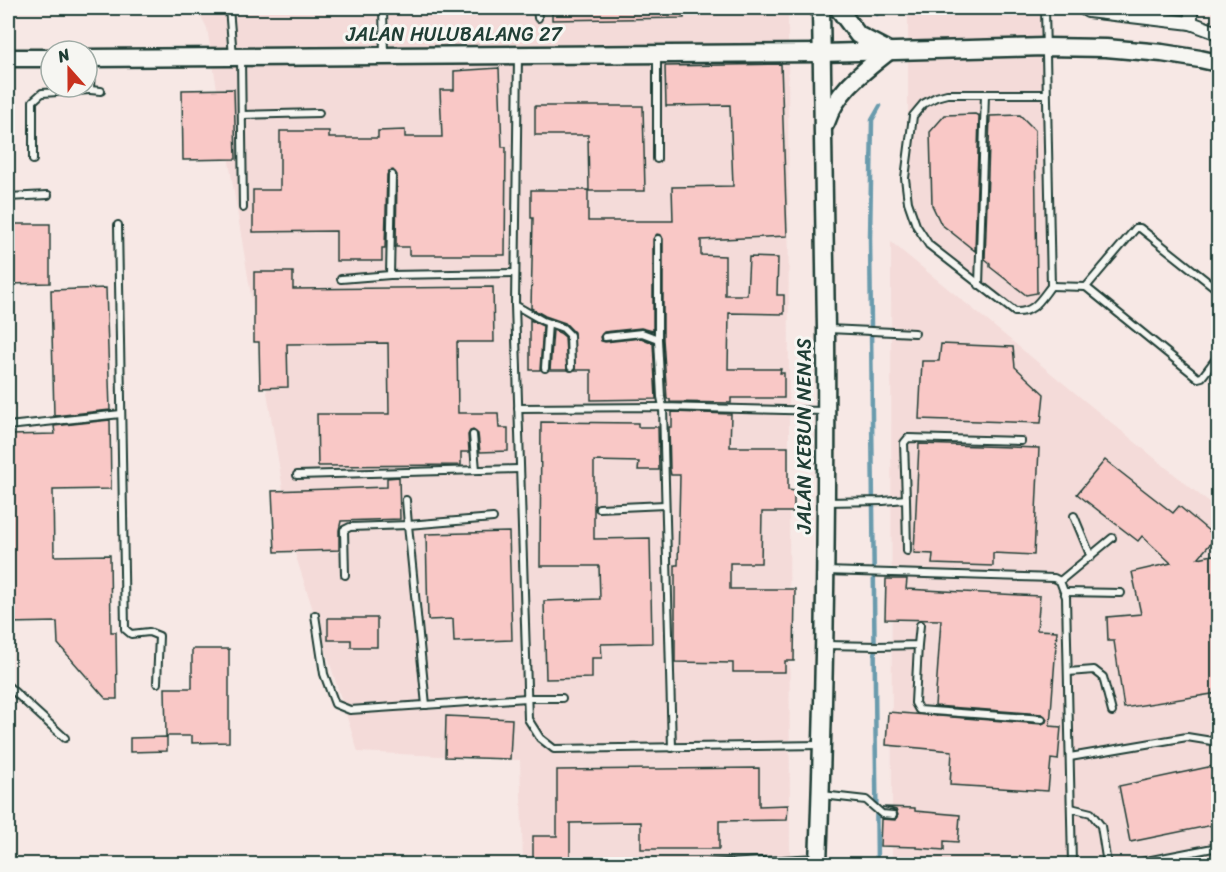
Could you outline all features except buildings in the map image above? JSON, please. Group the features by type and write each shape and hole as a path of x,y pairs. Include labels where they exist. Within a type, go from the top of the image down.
{"street":[{"name":"JALAN KEBUN NENAS","path":"818,861 823,745 826,501 821,8"},
{"path":"823,131 831,109 851,81 880,51 858,34 838,8"},
{"path":"1083,8 1088,11 1191,23 1218,33"},
{"path":"1191,8 1191,23"},
{"name":"JALAN HULUBALANG 27","path":"99,58 657,54 1045,47 1106,48 1162,53 1218,63"},
{"path":"8,58 39,58"}],"lane":[{"path":"230,8 242,115 243,208"},
{"path":"383,8 384,56"},
{"path":"537,8 538,18"},
{"path":"1045,8 1045,94 1051,286 1036,306 1023,312 1015,312 928,245 916,225 910,210 905,178 912,117 923,104 947,94 1045,94"},
{"path":"518,54 515,305 528,719 540,738 554,749 823,745"},
{"path":"657,54 657,159"},
{"path":"979,285 985,94"},
{"path":"33,160 33,101 39,96"},
{"path":"242,115 319,113"},
{"path":"390,275 392,175"},
{"path":"8,197 48,195"},
{"path":"118,225 125,629 131,634 149,632 159,636 157,683"},
{"path":"1086,287 1136,228 1140,228 1218,290"},
{"path":"658,239 658,339 663,407 672,748"},
{"path":"341,279 390,275 515,273"},
{"path":"1051,286 1086,287 1198,378 1202,377 1218,356"},
{"path":"515,305 548,323 563,328 570,335 571,367"},
{"path":"545,368 548,323"},
{"path":"826,329 915,333"},
{"path":"605,337 642,333 658,339"},
{"path":"518,408 663,407 826,411"},
{"path":"8,426 121,414"},
{"path":"473,435 476,470"},
{"path":"907,551 904,443 908,438 1021,441"},
{"path":"297,475 519,469"},
{"path":"826,501 906,499"},
{"path":"406,500 426,705"},
{"path":"598,508 665,505"},
{"path":"1074,516 1091,557"},
{"path":"345,575 344,530 350,527 493,518"},
{"path":"1060,582 1112,538"},
{"path":"825,571 1054,578 1060,582 1065,592 1072,864"},
{"path":"1065,592 1121,593"},
{"path":"315,615 324,674 335,704 350,710 527,698 562,698"},
{"path":"920,625 915,703 919,710 1042,719"},
{"path":"825,645 918,645"},
{"path":"1068,672 1094,670 1103,677 1112,712"},
{"path":"8,687 65,738"},
{"path":"1070,758 1187,737 1218,742"},
{"path":"820,795 866,800 882,814 893,815"},
{"path":"1071,808 1091,813 1101,826 1107,864"},
{"path":"1131,864 1218,847"},
{"path":"709,864 818,861"}],"shaded area":[{"path":"197,8 788,8 790,864 523,864 520,760 358,752 292,544 207,28"},
{"path":"908,8 1042,8 1047,286 1034,304 1024,309 1016,308 931,243 918,222 911,201 908,181"},
{"path":"891,242 1218,510 1218,864 892,864"}],"waterway":[{"path":"873,8 877,14"},
{"path":"877,864 870,238 872,120 880,106"}]}
